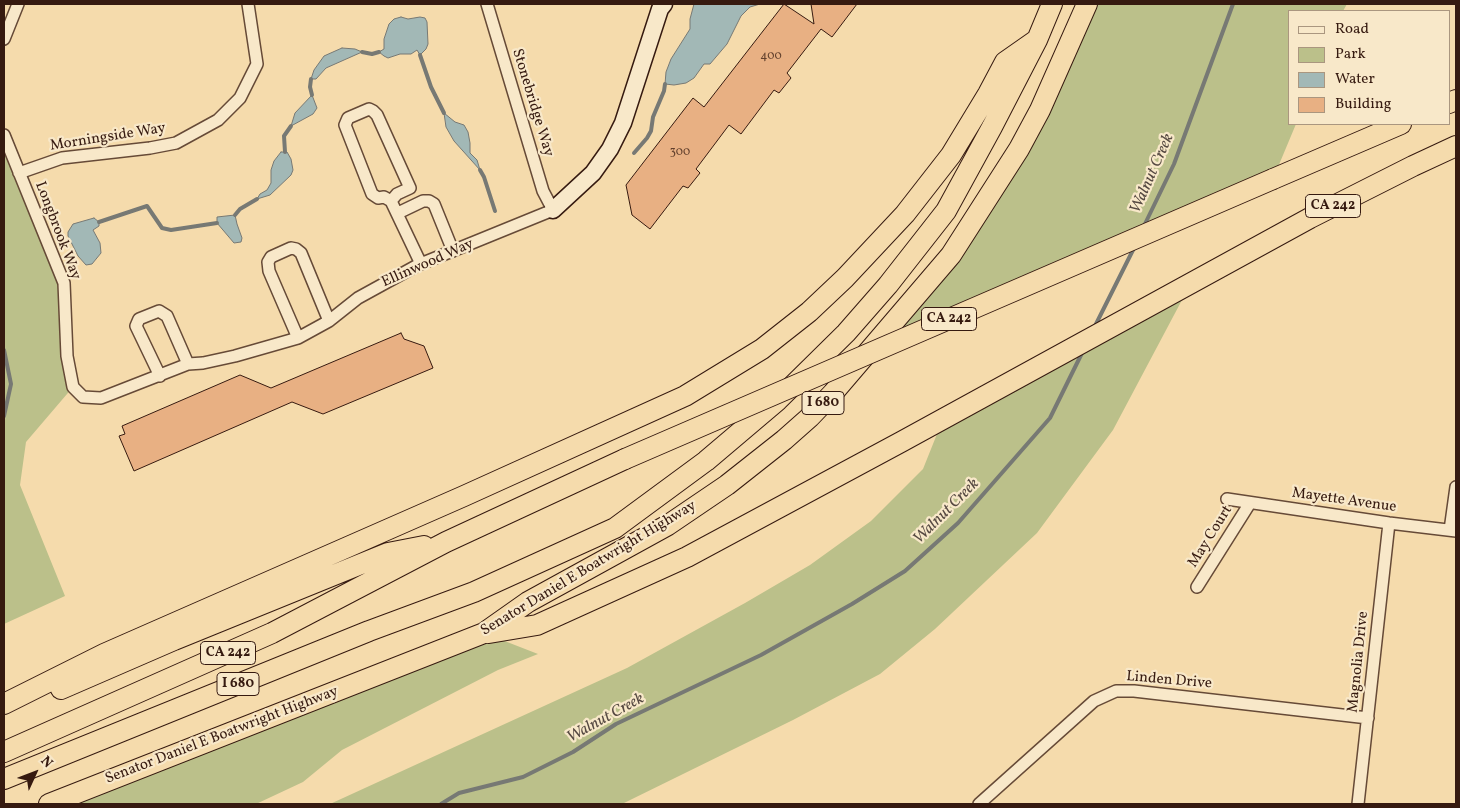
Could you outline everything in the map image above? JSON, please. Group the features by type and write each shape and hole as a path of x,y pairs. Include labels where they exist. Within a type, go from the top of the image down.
{"highway":[{"name":"Senator Daniel E Boatwright Highway","path":"4,779 369,632 474,592 615,528 706,462 778,400 846,333 888,285 946,211 992,127 1052,4"},
{"name":"Senator Daniel E Boatwright Highway","path":"50,804 484,633 528,602 668,525 727,485 784,440 833,392 951,255 1020,149 1040,110 1087,4"},
{"path":"4,704 104,654 464,496 685,396 762,349 809,312 905,214 951,155 1005,62 1036,40"},
{"name":"CA 242","path":"4,752 272,633 446,542 625,459 1398,125"},
{"name":"CA 242","path":"484,633 537,625 687,557 1310,218 1456,146"},
{"path":"4,715 174,640 388,553 446,542"}],"street":[{"path":"4,39 18,4"},
{"name":"Morningside Way","path":"18,173 62,158 150,148 176,143 218,120 240,98 257,64 248,4"},
{"name":"Stonebridge Way","path":"487,4 543,191 553,210"},
{"name":"Ellinwood Way","path":"83,397 101,398 188,364 203,363 298,338 329,321 358,298 421,264 553,210 593,174 610,149 623,123 659,6"},
{"path":"391,201 397,194 410,188 377,115 373,110 369,109 348,118 345,125 372,194 378,198 384,197 391,201 421,264"},
{"name":"Longbrook Way","path":"4,135 64,284 67,356 73,387 83,397"},
{"path":"398,213 422,201 429,201 434,204 453,251"},
{"path":"298,338 269,271 268,262 272,257 291,248 301,253 329,321"},
{"path":"160,376 136,326 139,320 159,311 167,316 188,364"},
{"path":"1453,530 1456,488"},
{"name":"Mayette Avenue","path":"1227,499 1389,523 1453,530"},
{"name":"May Court","path":"1197,587 1250,503"},
{"name":"Magnolia Drive","path":"1358,804 1389,523"},
{"name":"Linden Drive","path":"979,804 1094,701 1116,691 1134,691 1368,718"}],"green space":[{"path":"1087,4 1347,4 1344,10 1288,10 1288,125 1296,125 1273,179 879,340 951,255"},
{"path":"4,135 64,283 73,387 26,442 20,485 65,596 4,624"},
{"path":"1191,283 1113,430 1037,533 935,629 880,674 793,720 622,804 330,804 627,668 810,565 871,521 923,469 943,419"},
{"path":"484,633 538,654 498,670 342,750 303,782 256,804 49,804"}],"water":[{"path":"694,4 760,4 750,7 741,16 727,44 710,64 704,64 694,78 686,83 665,84 666,72 671,59 690,29 690,19"},
{"path":"401,17 408,19 425,18 427,22 428,44 420,55 417,50 411,54 400,54 388,58 379,52 384,49 384,39 389,24 394,19"},
{"path":"342,48 355,49 362,52 326,68 316,79 311,79 314,70 324,56"},
{"path":"312,95 317,108 313,114 291,126 295,113"},
{"path":"444,113 455,122 464,125 468,132 470,153 477,160 480,170 454,141 446,127"},
{"path":"281,152 287,152 291,159 293,170 291,175 270,195 257,199 260,194 267,190 271,183 271,170 274,161"},
{"path":"235,215 242,238 241,242 234,243 217,223 217,217"},
{"path":"94,218 99,222 99,226 93,230 100,243 101,253 92,264 86,265 78,256 68,236 68,232 73,224"}],"building":[{"path":"784,4 814,24 811,4 857,4 832,37 821,29 787,73 791,78 779,93 774,90 741,134 729,125 696,169 700,173 688,188 683,186 650,229 632,215 626,185 693,98 704,107"},
{"path":"401,333 404,339 424,346 433,368 323,414 292,402 134,471 119,436 125,434 122,426 240,375 271,388"}],"waterway":[{"name":"Walnut Creek","path":"1143,228 1174,164 1233,4"},
{"path":"362,52 372,54 379,52"},
{"path":"420,55 431,87 444,113"},
{"path":"311,79 312,95"},
{"path":"634,153 651,131 653,117 665,84"},
{"path":"285,152 284,136 291,126"},
{"path":"480,170 495,211"},
{"path":"235,215 240,209 257,199"},
{"path":"99,222 147,206 162,228 171,230 217,223"},
{"name":"Walnut Creek","path":"1095,326 1134,248"},
{"path":"4,350 11,384 4,416"},
{"name":"Walnut Creek","path":"441,804 459,793 523,777 573,752 616,724 761,655 852,604 905,571 958,523 1050,418 1083,351"}]}
